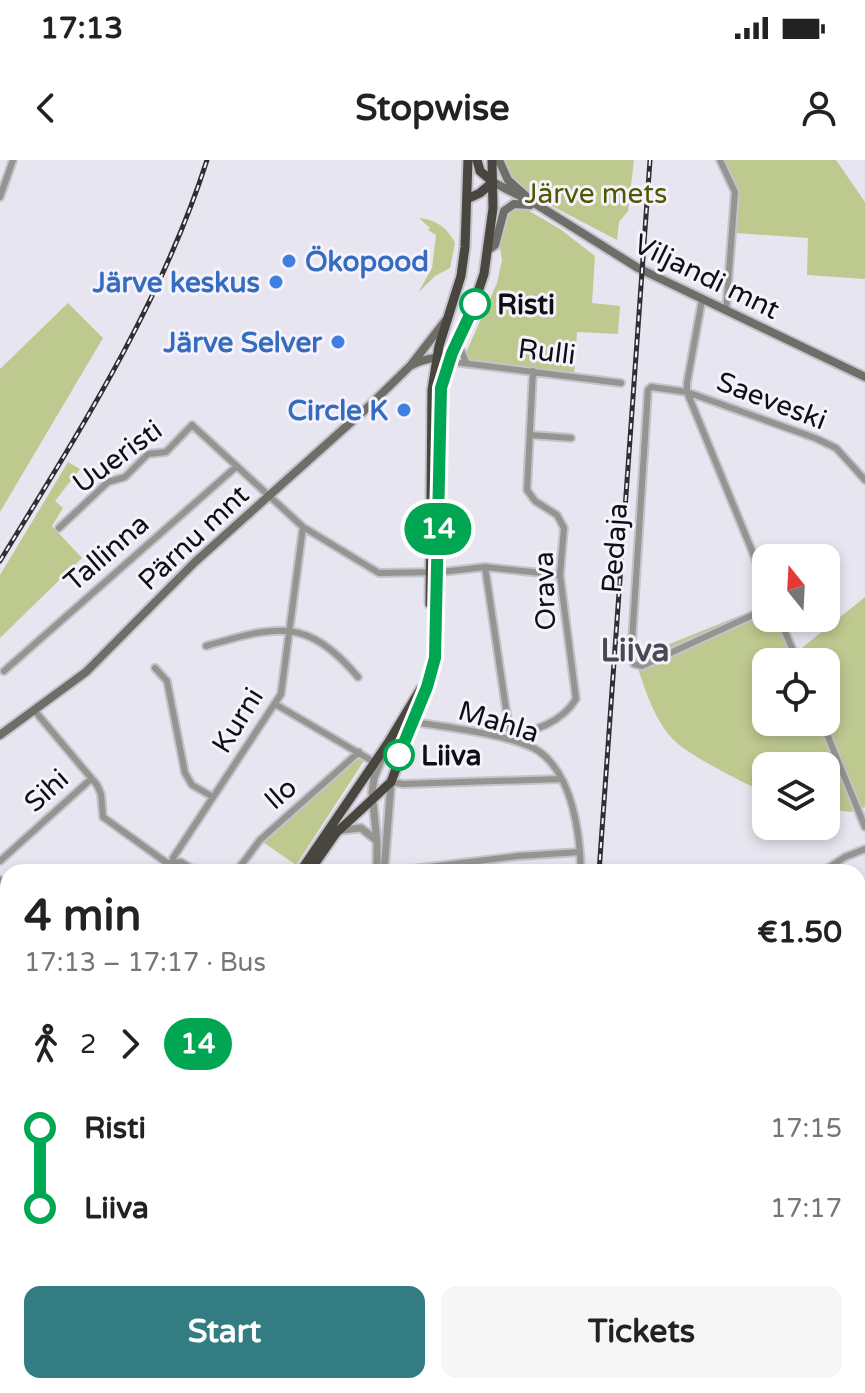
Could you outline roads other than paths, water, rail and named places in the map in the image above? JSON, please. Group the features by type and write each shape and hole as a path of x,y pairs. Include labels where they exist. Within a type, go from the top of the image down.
{"highway":[{"name":"Pärnu mnt","path":"444,358 447,318 457,291 465,247 468,160"},
{"path":"477,160 480,171 493,182"},
{"path":"315,864 336,833 391,782 430,679 435,658 432,390 444,358 458,343 474,307 488,250 493,196 492,160"},
{"path":"467,199 493,182"},
{"path":"467,199 493,196"},
{"path":"457,291 460,307 474,307"},
{"path":"305,864 416,699 427,668 434,572"}],"main road":[{"path":"499,160 508,180 539,206"},
{"name":"Viljandi mnt","path":"493,182 539,206 618,256 702,300 865,377"},
{"path":"493,196 521,198"},
{"path":"488,250 495,245 501,216 509,206 520,203 539,206"},
{"name":"Pärnu mnt","path":"0,735 86,672 195,562 270,497 411,365 447,318"},
{"name":"Pärnu mnt","path":"411,365 423,359 444,358"}],"street":[{"path":"0,197 13,160"},
{"path":"720,160 735,192 726,311"},
{"path":"702,300 687,392 752,551"},
{"path":"458,343 467,364"},
{"name":"Rulli","path":"444,358 467,364 621,383"},
{"name":"Orava","path":"485,567 509,729 520,732 538,728 567,710 576,699 560,575 564,528 561,519 535,501 527,490 533,371"},
{"name":"Saeveski","path":"651,387 687,392 815,438 836,448 865,480"},
{"name":"Pedaja","path":"651,387 648,390 633,595 631,639 634,664 642,666 752,615"},
{"name":"Uueristi","path":"59,528 108,482 125,477 148,454 166,452 192,425 270,497"},
{"path":"531,435 571,438"},
{"name":"Tallinna","path":"4,671 237,466"},
{"path":"270,497 303,527 379,573 485,567 560,575"},
{"name":"Kurni","path":"174,863 173,858 281,694 303,527"},
{"path":"206,646 263,631 290,630 323,643 358,677"},
{"path":"155,668 167,681 185,773 192,785 213,797"},
{"path":"275,704 374,762"},
{"name":"Sihi","path":"0,861 91,779 34,710"},
{"name":"Mahla","path":"413,722 474,732 530,747 540,753 551,763 575,813 581,864"},
{"path":"828,736 865,827"},
{"path":"381,864 372,800 373,784 388,743 395,747 397,760"},
{"name":"Ilo","path":"242,864 260,840 359,752"},
{"path":"91,779 101,794 103,817 167,863 184,864"},
{"path":"383,864 391,782 560,779"},
{"path":"336,833 351,827 361,828 377,842"},
{"path":"834,864 865,849"},
{"path":"445,864 580,852"}],"railway":[{"path":"0,561 88,415 142,316 188,213 207,160"},
{"path":"600,864 650,160"}],"place":[{"name":"Ökopood","path":"289,261"},
{"name":"Järve keskus","path":"276,282"},
{"name":"Risti","path":"475,304"},
{"name":"Järve Selver","path":"338,342"},
{"name":"Circle K","path":"404,410"},
{"name":"Liiva","path":"399,755"}],"district":[{"name":"Liiva","path":"635,650"}],"park label":[{"name":"Järve mets","path":"596,193"}]}
